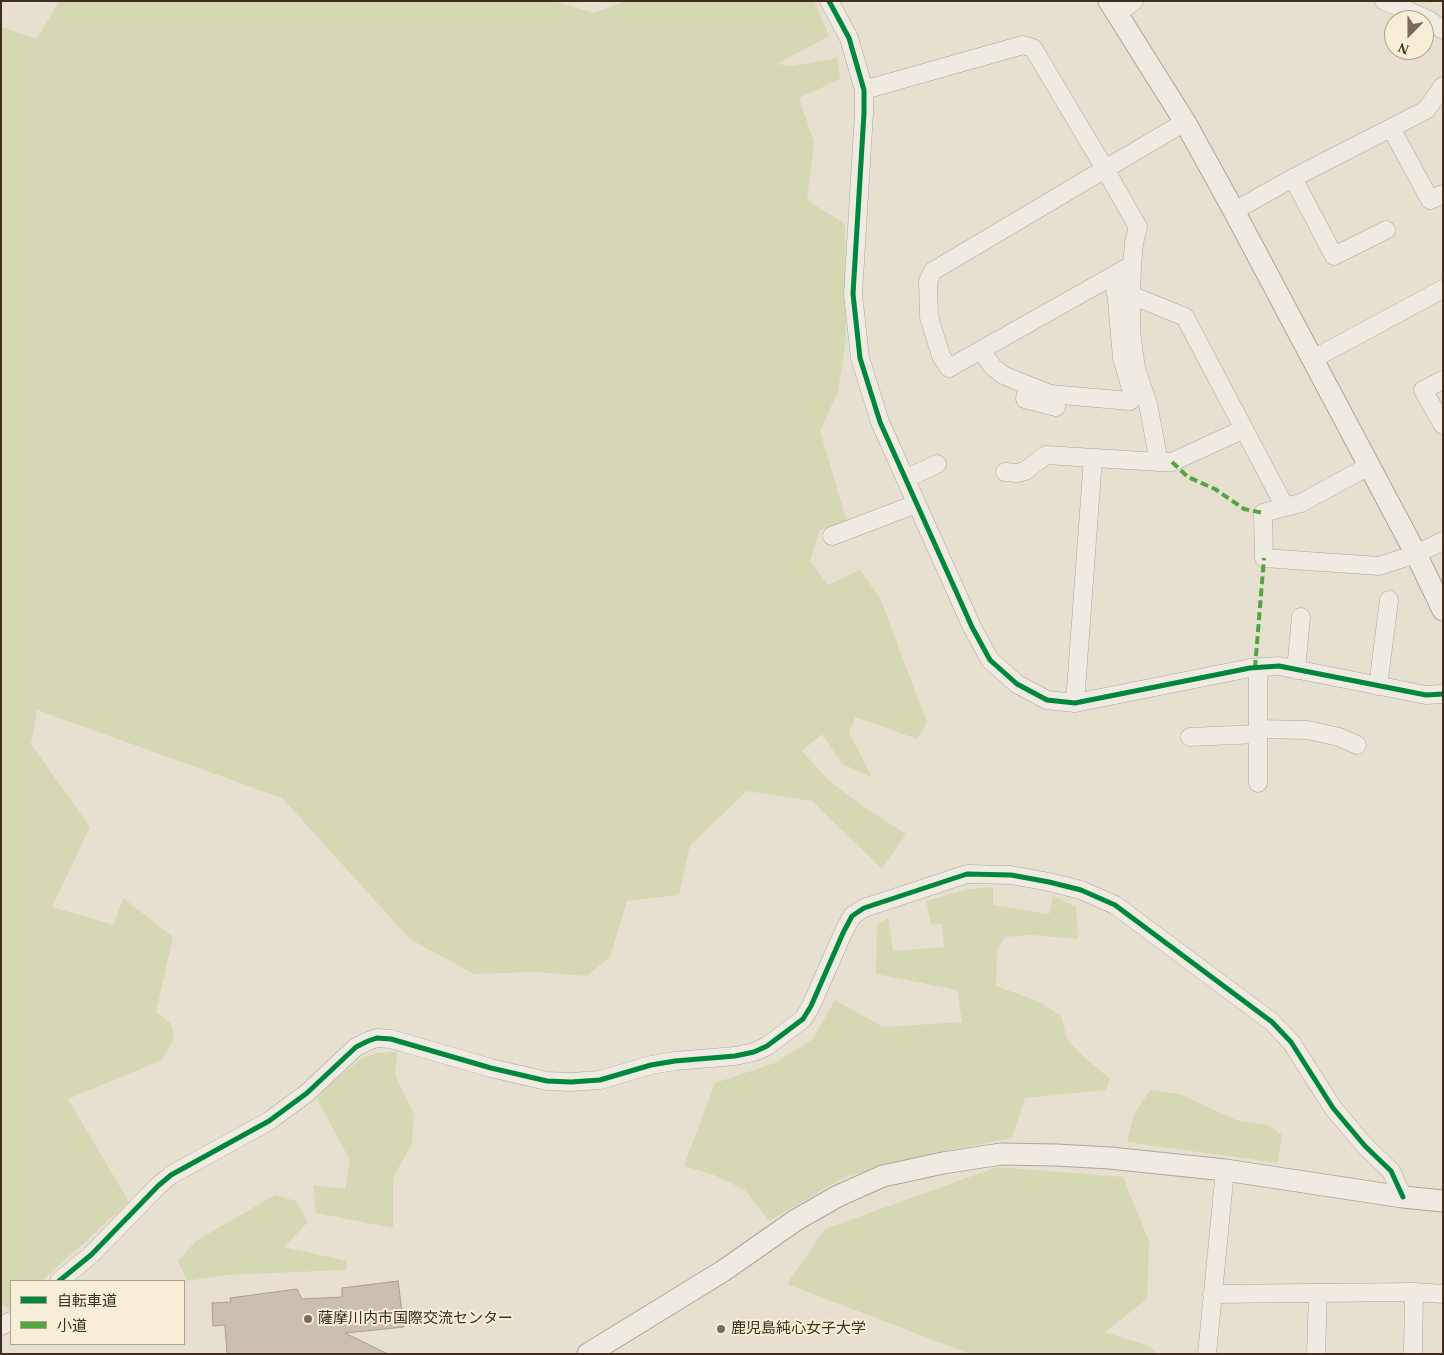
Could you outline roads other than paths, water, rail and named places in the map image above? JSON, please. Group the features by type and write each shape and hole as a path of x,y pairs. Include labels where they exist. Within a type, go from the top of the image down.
{"street":[{"path":"829,1 849,38 864,90 853,294 860,358 880,422 972,627 990,660 1017,684 1047,700 1075,703 1250,668 1279,666 1426,695 1443,694"},
{"path":"1384,1 1428,20 1443,30"},
{"path":"1120,5 1234,211 1416,554 1443,610"},
{"path":"864,90 1023,45 1033,48 1138,227 1132,265 1131,331 1136,369 1148,404 1159,462"},
{"path":"1234,211 1293,178 1426,110 1443,86"},
{"path":"1132,265 949,368 941,356 929,317 928,282 933,271 1185,122"},
{"path":"1391,128 1430,200 1443,194"},
{"path":"1293,178 1334,256 1386,230"},
{"path":"981,351 993,367 1003,375 1050,394 1130,401 1132,392 1122,358 1113,276"},
{"path":"1313,359 1443,289"},
{"path":"1131,295 1186,317 1285,508"},
{"path":"1443,380 1423,390 1443,425"},
{"path":"1028,385 1025,399 1056,407"},
{"path":"1005,472 1025,472 1046,455 1172,462 1244,428"},
{"path":"1075,703 1093,458"},
{"path":"905,479 937,464"},
{"path":"1369,466 1301,504 1263,513 1264,558 1379,566 1416,554 1443,541"},
{"path":"832,536 916,504"},
{"path":"1378,686 1389,600"},
{"path":"1296,670 1301,617"},
{"path":"1258,668 1258,783"},
{"path":"1190,737 1308,730 1339,736 1357,745"},
{"path":"60,1280 91,1255 164,1180 269,1121 307,1093 356,1047 368,1040 377,1038 406,1042 491,1068 547,1081 571,1082 600,1080 667,1062 734,1056 754,1052 767,1046 803,1019 811,1006 843,932 852,916 864,908 967,874 1011,875 1049,882 1081,890 1115,905 1272,1022 1291,1042 1333,1108 1365,1146 1392,1171 1403,1197"},
{"path":"588,1354 724,1271 796,1220 838,1196 883,1176 943,1162 1001,1154 1110,1158 1225,1170 1403,1197 1443,1201"},
{"path":"1207,1354 1225,1170"},
{"path":"1212,1294 1414,1292 1443,1294"},
{"path":"1413,1354 1414,1292"},
{"path":"1316,1354 1318,1293"}],"place":[{"name":"薩摩川内市国際交流センター","path":"308,1319"},
{"name":"鹿児島純心女子大学","path":"721,1329"}]}
